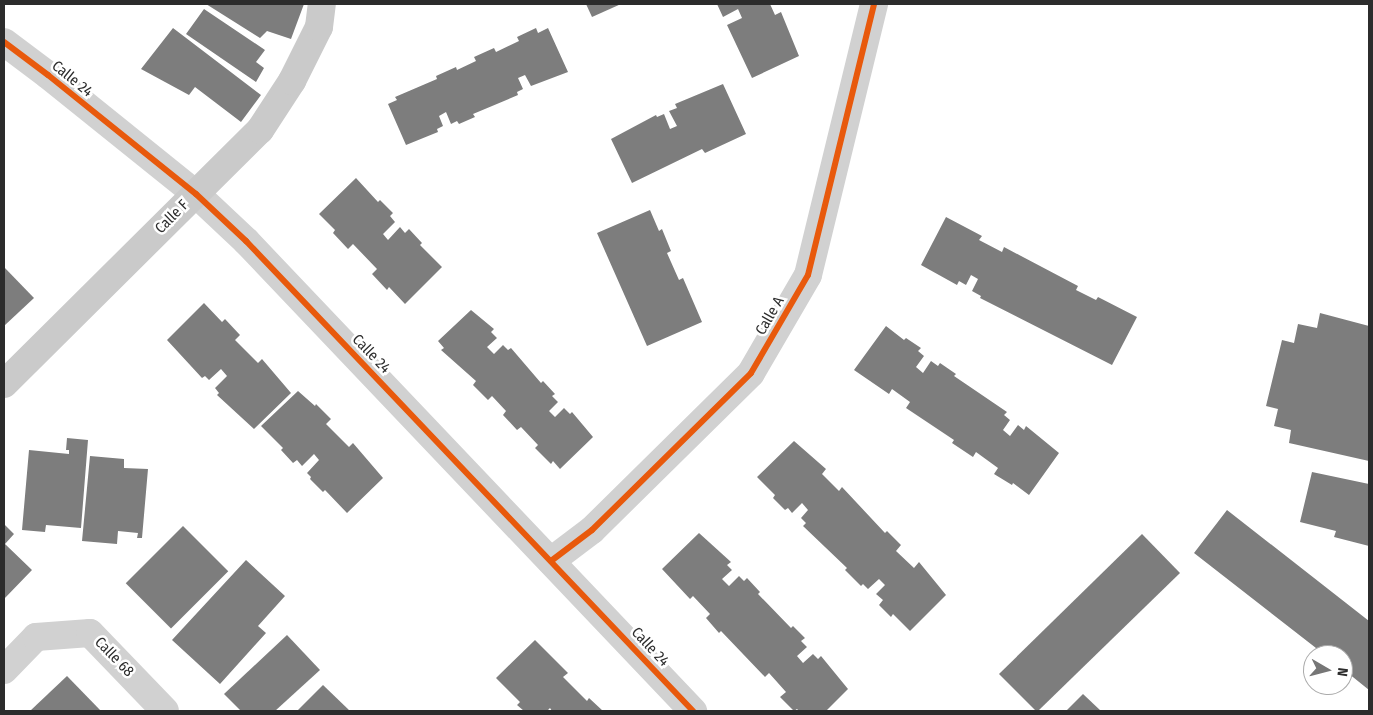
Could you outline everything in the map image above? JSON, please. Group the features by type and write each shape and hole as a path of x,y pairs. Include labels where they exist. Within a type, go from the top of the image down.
{"street":[{"name":"Calle F","path":"4,384 260,130 287,89 319,27 322,4"},
{"name":"Calle A","path":"551,561 592,530 751,373 808,275 874,4"},
{"name":"Calle 24","path":"4,42 196,194 246,241 693,711"},
{"name":"Calle 68","path":"4,670 36,637 90,632 165,711"}],"building":[{"path":"206,4 304,4 291,39 267,31 260,38"},
{"path":"586,4 621,4 592,17"},
{"path":"717,4 770,4 775,15 781,12 799,56 752,78 727,25 742,18 738,9 723,17"},
{"path":"204,9 265,50 256,62 264,68 256,82 186,34"},
{"path":"173,28 261,95 241,122 195,87 189,95 141,69"},
{"path":"536,28 538,33 548,28 568,72 531,86 525,75 518,78 523,89 517,92 518,95 473,114 475,117 459,124 457,121 451,124 446,112 439,116 443,126 437,129 438,132 406,145 388,104 397,100 395,97 437,79 436,76 456,67 457,70 476,61 474,57 494,48 496,52 519,41 517,37"},
{"path":"723,84 746,134 705,153 702,149 632,183 611,139 656,115 657,117 664,114 670,129 677,126 669,111 677,108 675,104"},
{"path":"356,178 378,202 380,200 393,213 390,216 395,222 383,234 388,240 400,227 405,233 409,229 422,243 420,245 442,267 405,304 389,287 387,290 372,274 377,269 353,244 348,249 333,233 335,230 319,214"},
{"path":"650,210 659,231 662,229 671,251 667,253 679,280 683,278 702,322 647,346 597,233"},
{"path":"946,217 982,236 979,240 1002,252 1004,247 1078,286 1076,290 1096,300 1098,297 1137,317 1112,365 980,298 981,296 972,291 978,279 971,275 966,285 959,281 957,285 921,265"},
{"path":"4,267 34,298 4,326"},
{"path":"204,303 222,322 225,319 240,335 235,340 258,363 262,359 291,393 254,429 217,395 219,393 215,388 227,376 221,369 209,380 205,376 202,378 167,340"},
{"path":"471,310 494,329 491,332 497,338 487,347 494,354 503,345 508,350 511,348 541,383 543,381 555,394 552,396 558,402 549,411 555,417 564,408 570,414 572,412 593,437 560,469 553,461 551,464 535,448 538,445 521,427 517,430 503,415 506,411 492,396 488,400 473,385 476,381 441,350 444,348 438,341"},
{"path":"1320,313 1369,326 1369,461 1289,443 1291,430 1274,426 1278,409 1266,406 1282,340 1294,343 1298,324 1317,328"},
{"path":"886,326 904,340 906,338 921,348 918,351 924,356 916,367 923,373 931,361 938,366 940,363 956,374 954,376 1007,412 1004,415 1010,420 1003,430 1010,436 1018,425 1024,430 1026,426 1059,453 1029,495 1013,483 1012,485 994,474 998,468 976,452 973,457 952,443 954,440 906,408 910,402 892,389 889,394 854,370"},
{"path":"298,391 315,406 316,404 331,419 326,424 349,447 353,443 383,478 347,513 325,490 323,492 310,479 311,477 307,473 319,460 314,454 302,466 297,460 293,463 281,450 283,448 261,426"},
{"path":"67,438 88,440 81,528 46,525 45,532 22,530 29,450 69,454 69,450 66,450"},
{"path":"794,441 826,469 822,474 839,491 842,487 885,533 887,531 901,545 896,551 914,568 919,562 946,595 910,631 893,614 891,617 879,605 883,600 876,594 885,585 879,579 868,589 863,584 861,586 845,570 847,568 803,526 806,523 801,518 808,510 802,503 792,513 788,508 785,510 773,498 775,495 757,477"},
{"path":"90,456 124,459 124,468 148,469 142,538 137,538 138,533 118,531 117,544 82,541"},
{"path":"1312,472 1369,484 1369,546 1334,537 1336,531 1300,522"},
{"path":"1227,510 1369,621 1369,690 1353,677 1353,645 1312,645 1194,553"},
{"path":"4,524 14,534 5,544 32,570 4,599"},
{"path":"183,526 228,571 171,629 126,583"},
{"path":"699,533 731,562 727,565 732,570 722,579 729,586 739,576 744,581 747,578 760,592 758,594 791,628 793,626 805,638 801,641 807,647 797,656 803,663 813,654 818,659 821,656 848,689 826,711 799,711 797,709 794,711 780,697 786,692 769,673 765,677 721,631 719,633 706,618 710,614 693,596 690,599 662,569"},
{"path":"1142,534 1180,573 1036,711 999,674"},
{"path":"246,560 285,596 258,626 266,633 220,684 172,640"},
{"path":"287,635 320,670 275,711 241,711 224,694"},
{"path":"535,640 568,673 563,677 587,701 589,698 603,711 552,711 550,708 547,711 524,711 517,705 520,702 496,678"},
{"path":"67,676 101,711 30,711"},
{"path":"323,685 350,711 297,711"},
{"path":"1083,694 1101,711 1066,711"}],"cycle path":[{"path":"551,561 592,530 751,373 808,275 874,4"},
{"path":"4,42 196,194 246,241 693,711"}]}
